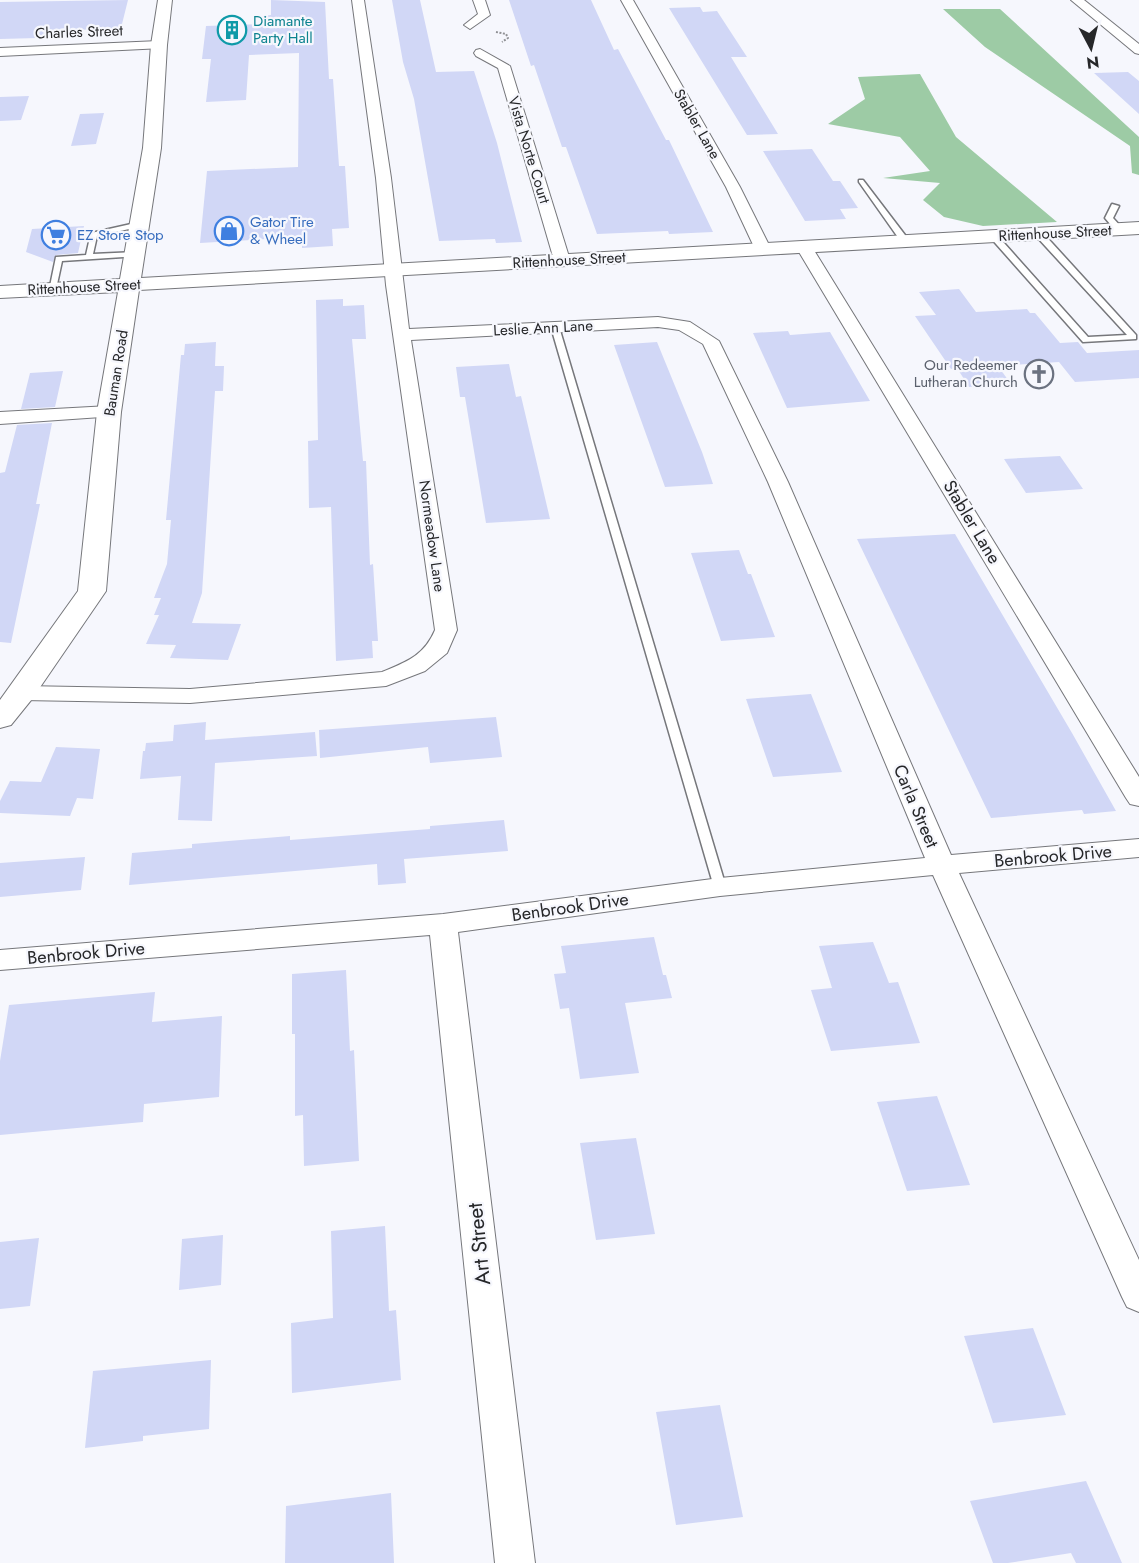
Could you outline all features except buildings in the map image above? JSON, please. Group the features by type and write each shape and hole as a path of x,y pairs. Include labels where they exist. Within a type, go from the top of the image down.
{"street":[{"name":"Bauman Road","path":"0,719 22,693 92,591 109,412 152,148 159,45 165,0"},
{"name":"Normeadow Lane","path":"22,693 190,696 386,679 417,666 439,648 446,630 402,335 358,0"},
{"path":"470,25 484,15 479,0"},
{"name":"Stabler Lane","path":"627,0 733,187 763,249"},
{"path":"1077,0 1139,50"},
{"name":"Charles Street","path":"0,52 159,45"},
{"name":"Vista Norte Court","path":"480,53 504,66 562,260"},
{"name":"Rittenhouse Street","path":"0,292 1129,229"},
{"name":"Stabler Lane","path":"804,247 1139,798"},
{"name":"Leslie Ann Lane","path":"402,335 658,322 684,326"},
{"name":"Carla Street","path":"684,326 710,341 778,482 942,865 1139,1297"},
{"path":"0,418 109,412"},
{"name":"Benbrook Drive","path":"0,960 443,924 720,887 1139,848"},
{"name":"Art Street","path":"443,924 515,1563"}],"lane":[{"path":"861,182 905,241"},
{"path":"1115,206 1109,218 1129,229"},
{"path":"89,256 94,235 140,224"},
{"path":"993,236 1086,340 1133,337 1039,234"},
{"path":"52,289 59,259 136,254"},
{"path":"555,327 720,887"}],"green space":[{"path":"943,9 1000,9 1139,137 1139,175 1132,173 1130,146 985,47"},
{"path":"920,74 956,137 1057,222 983,226 944,217 923,200 940,183 883,178 930,171 900,137 828,124 865,99 858,77"}],"place":[{"name":"Diamante Party Hall","path":"232,30"},
{"name":"Gator Tire & Wheel","path":"229,231"},
{"name":"EZ Store Stop","path":"56,235"},
{"name":"Our Redeemer Lutheran Church","path":"1039,374"}]}
